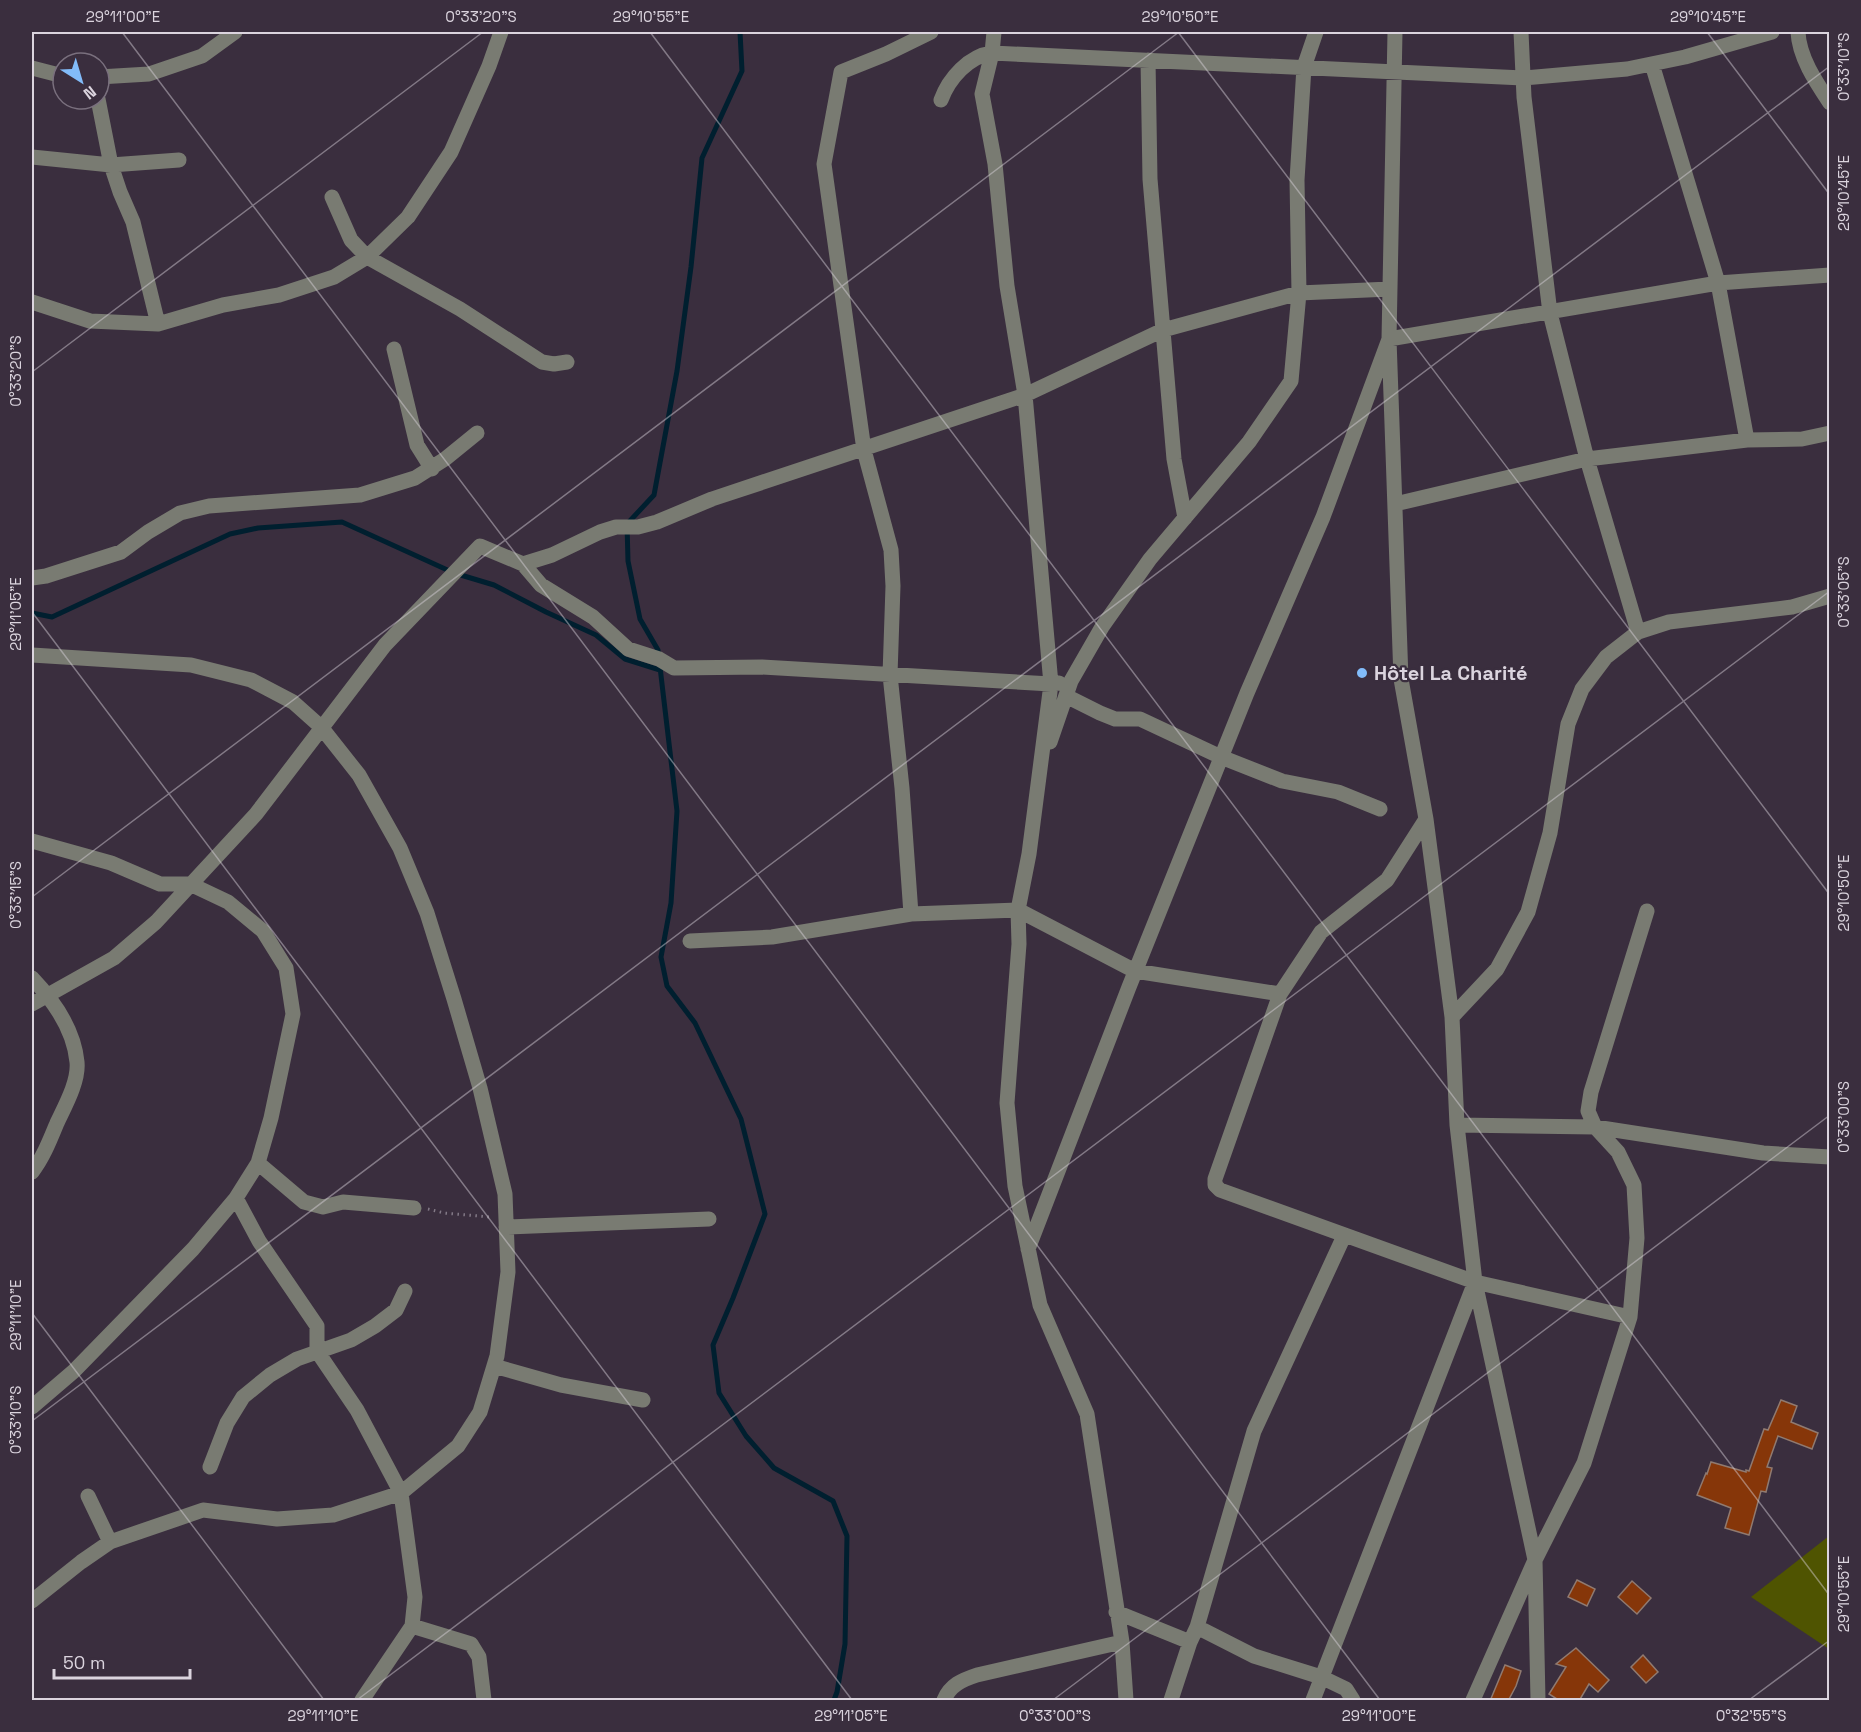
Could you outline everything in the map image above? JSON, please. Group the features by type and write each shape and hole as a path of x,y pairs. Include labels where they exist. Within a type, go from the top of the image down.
{"street":[{"path":"111,76 148,74 202,56 235,32"},
{"path":"32,302 90,321 158,324 223,305 279,296 334,277 367,257 408,217 451,152 489,66 501,32"},
{"path":"911,914 902,788 890,675 893,586 891,550 864,450 824,164 841,72 886,54 931,32"},
{"path":"994,32 992,53 982,94 995,164 1007,286 1025,395 1051,684 1029,854 1018,910 1019,944 1007,1104 1015,1186 1040,1305 1087,1414 1122,1642 1126,1701"},
{"path":"1040,771 1071,681 1109,617 1150,559 1249,442 1291,381 1299,292 1297,180 1304,67 1316,32"},
{"path":"1395,32 1389,339 1401,679 1426,819 1452,1017 1457,1125 1475,1282 1535,1560 1538,1701"},
{"path":"1521,32 1523,78 1550,313 1587,459 1638,632"},
{"path":"941,100 950,81 965,66 980,55 992,53 1523,78 1627,69 1685,57 1772,32"},
{"path":"1798,32 1798,41 1812,76 1830,103"},
{"path":"1148,60 1150,179 1174,459 1185,518"},
{"path":"1652,64 1718,283 1747,440"},
{"path":"32,68 51,73"},
{"path":"100,111 111,165 133,222 158,324"},
{"path":"32,157 111,165 179,160"},
{"path":"332,197 351,240 367,257 460,309 542,362 554,364 567,362"},
{"path":"1389,339 1718,283 1830,275"},
{"path":"523,564 552,555 600,532 616,527 638,527 657,522 712,499 1025,395 1163,330 1299,292 1390,289"},
{"path":"1028,1249 1135,971 1221,757 1323,518 1389,339"},
{"path":"394,349 417,445 432,469"},
{"path":"32,578 46,576 121,552 180,513 209,506 360,495 415,478 432,469 477,433"},
{"path":"1395,504 1587,459 1747,440 1802,439 1830,433"},
{"path":"32,1004 114,958 156,922 255,814 385,645 480,546 523,564 541,585 594,617 628,649 659,659 674,668 762,667 1051,684 1071,681"},
{"path":"1452,1017 1497,969 1528,912 1550,832 1568,724 1582,689 1606,657 1638,632 1669,622 1792,607 1830,596"},
{"path":"32,655 191,665 251,680 293,702 321,727 359,775 400,848 427,913 480,1088 505,1194 508,1272 494,1366 480,1412 458,1446 401,1493 333,1515 277,1519 204,1510 110,1542 32,1601"},
{"path":"1066,696 1107,716 1140,719 1221,757 1282,781 1338,792 1380,809"},
{"path":"1426,819 1387,879 1321,932 1280,994 1215,1179 1215,1185 1220,1190 1475,1282 1630,1317"},
{"path":"32,841 111,863 160,884 190,884 228,902 263,931 286,968 293,1014 271,1118 258,1163 236,1198 194,1249 74,1371 32,1407"},
{"path":"690,940 772,937 911,914 1018,910 1135,971 1280,994"},
{"path":"1473,1701 1535,1560 1584,1463 1630,1317 1637,1238 1635,1185 1618,1152 1595,1127 1588,1111 1591,1092 1647,911"},
{"path":"32,978 47,994 70,1033 78,1064 71,1093 40,1162 32,1172"},
{"path":"1457,1125 1595,1127 1763,1153 1830,1157"},
{"path":"258,1163 304,1202 324,1207 343,1202 414,1208"},
{"path":"236,1198 259,1241 317,1326 317,1351 357,1410 401,1493 415,1597 412,1626 362,1701"},
{"path":"506,1223 709,1219"},
{"path":"1171,1701 1197,1627 1254,1431 1344,1236"},
{"path":"1313,1701 1475,1282"},
{"path":"210,1467 227,1423 243,1397 270,1375 297,1359 351,1340 375,1326 396,1310 405,1291"},
{"path":"494,1366 561,1385 643,1400"},
{"path":"88,1496 110,1542"},
{"path":"1116,1612 1190,1642"},
{"path":"412,1626 471,1644 479,1657 484,1701"},
{"path":"1197,1627 1254,1656 1321,1677 1346,1689 1353,1701"},
{"path":"944,1701 950,1688 962,1680 977,1675 1122,1642"}],"path":[{"path":"414,1208 506,1223"}],"shaded area":[{"path":"1829,1536 1829,1649 1751,1597"}],"building":[{"path":"1781,1400 1797,1406 1791,1422 1818,1433 1812,1449 1778,1436 1767,1467 1772,1468 1766,1492 1761,1491 1749,1535 1725,1528 1731,1508 1697,1495 1706,1473 1711,1462 1749,1471 1764,1429 1768,1430"},
{"path":"1577,1580 1595,1589 1587,1606 1568,1597"},
{"path":"1632,1581 1651,1598 1637,1614 1618,1597"},
{"path":"1576,1648 1609,1680 1598,1692 1589,1684 1579,1701 1560,1701 1549,1694 1566,1667 1556,1664"},
{"path":"1643,1655 1658,1672 1646,1683 1631,1667"},
{"path":"1505,1665 1521,1671 1516,1686 1508,1701 1490,1701"}],"waterway":[{"path":"740,32 742,71 702,158 677,371 654,495 627,524 628,561 640,619 658,650 677,811 671,903 661,957 667,986 695,1023 741,1119 765,1214 713,1345 719,1393 746,1436 774,1468 833,1501 847,1536 845,1644 834,1700"},
{"path":"32,613 52,617 230,534 258,528 342,522 454,573 494,585 596,635 625,659 660,670"}],"place":[{"name":"Hôtel La Charité","path":"1362,673"}]}
